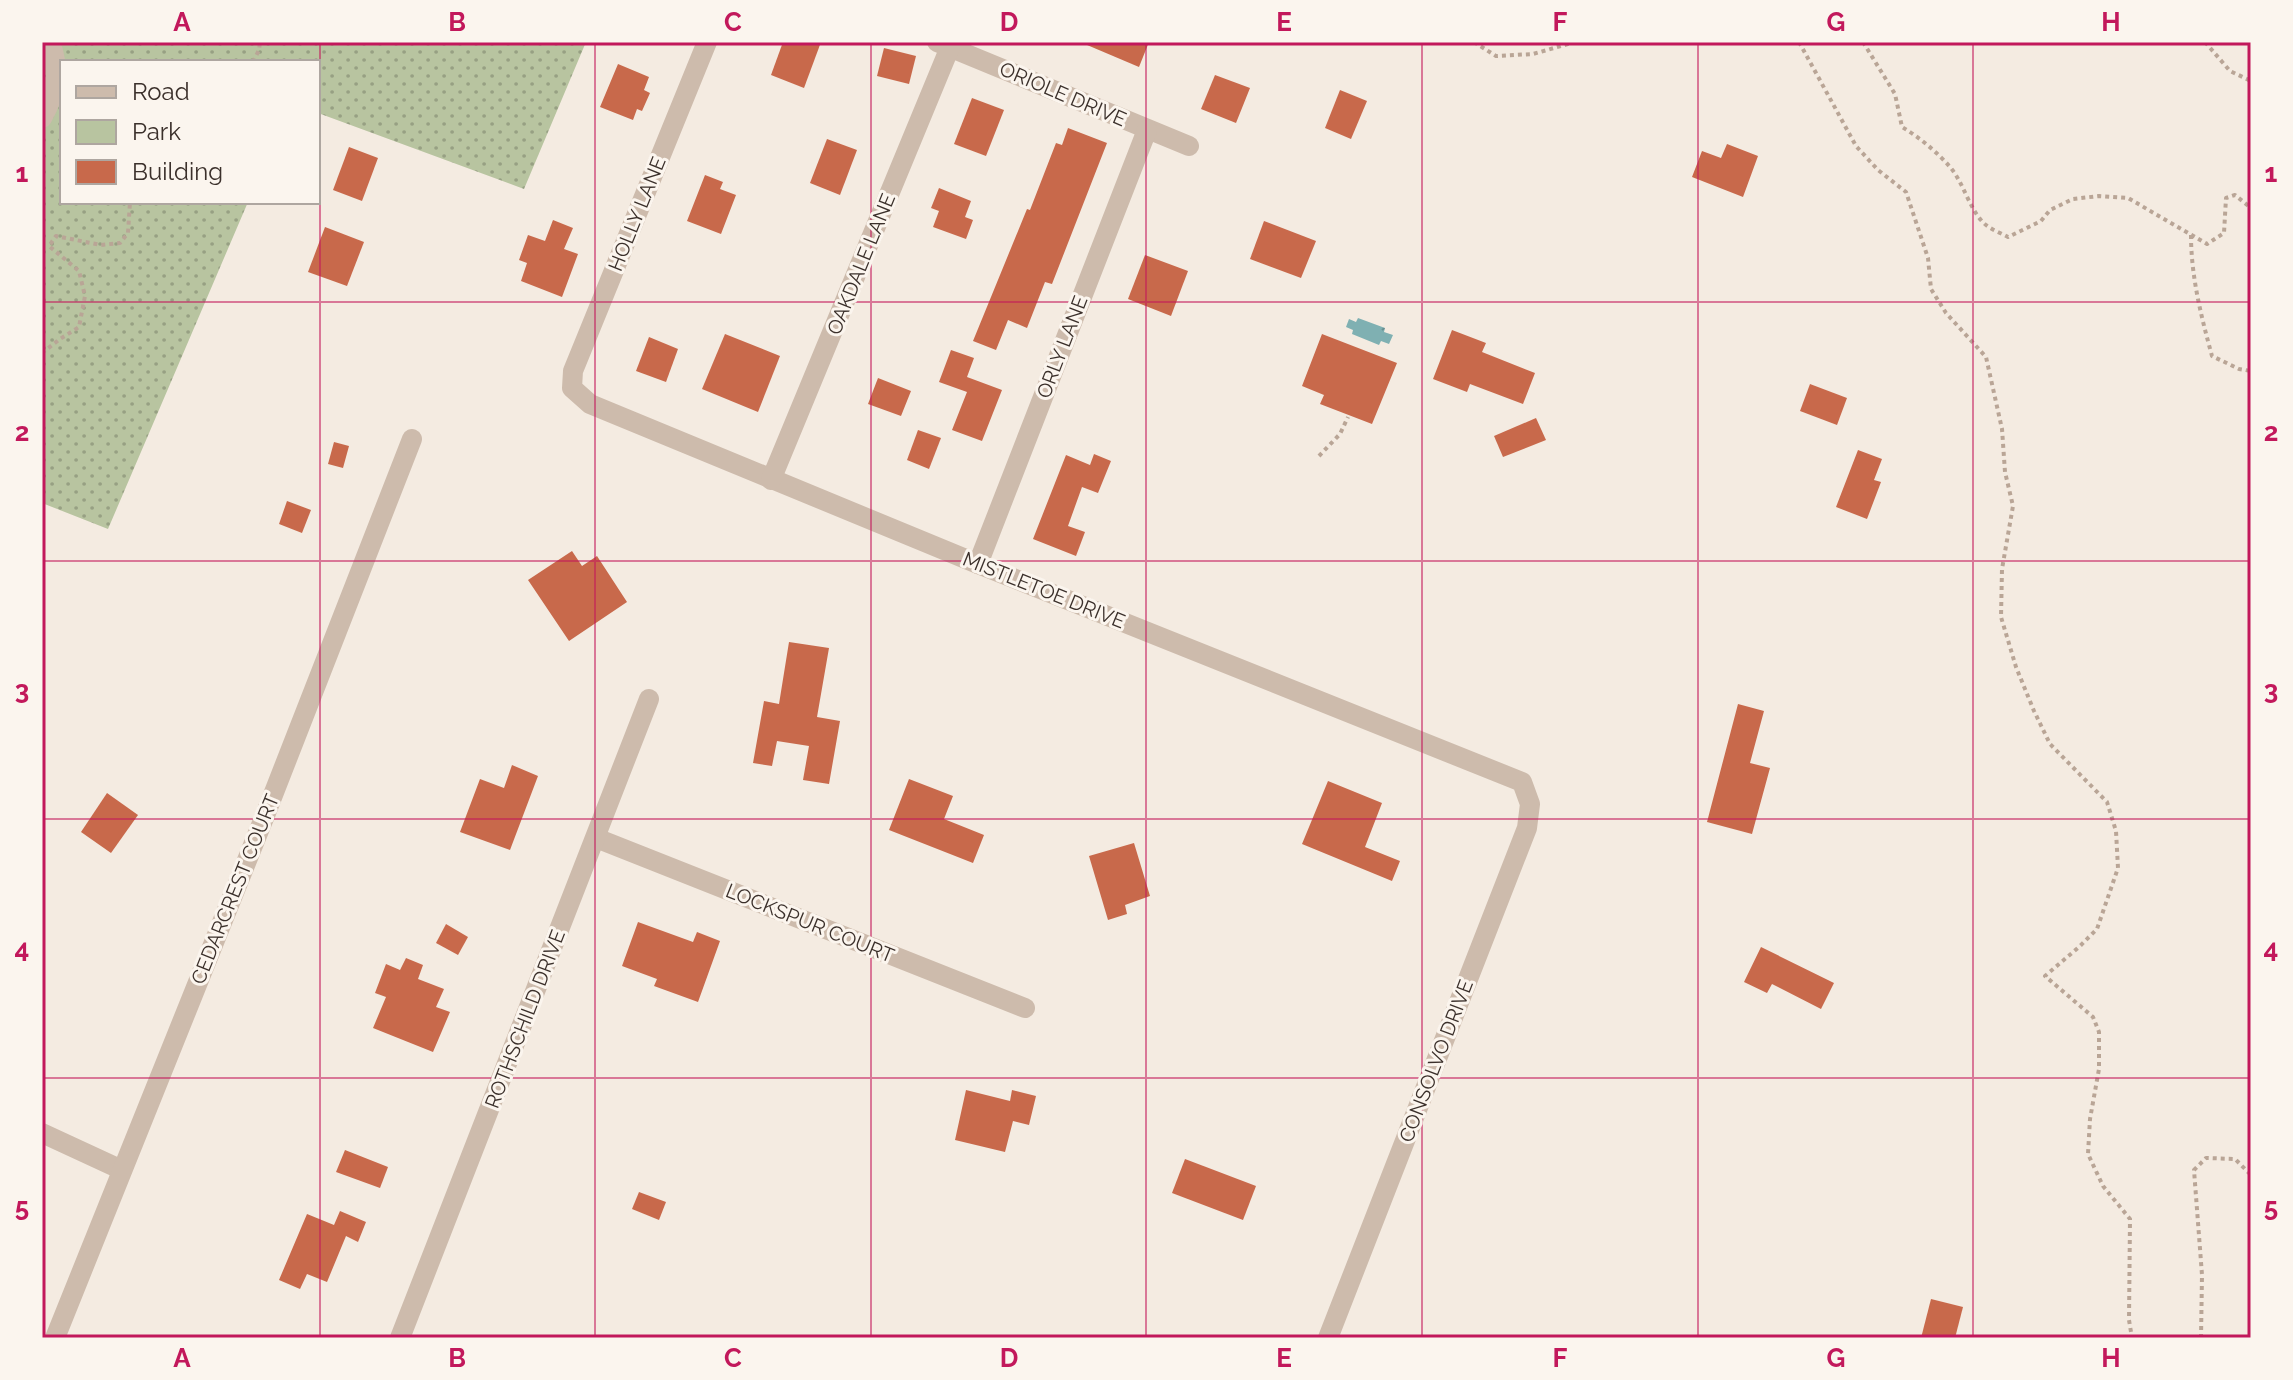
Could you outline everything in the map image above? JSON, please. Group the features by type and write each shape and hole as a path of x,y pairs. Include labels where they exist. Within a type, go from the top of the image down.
{"street":[{"path":"42,118 53,99 56,83 55,56 50,42"},
{"name":"HOLLY LANE","path":"572,388 573,371 707,42"},
{"name":"ORIOLE DRIVE","path":"944,45 1189,146"},
{"name":"OAKDALE LANE","path":"771,480 944,45"},
{"name":"ORLY LANE","path":"978,564 1147,130"},
{"name":"MISTLETOE DRIVE","path":"572,388 590,404 771,480 1522,782"},
{"name":"CEDARCREST COURT","path":"55,1338 412,439"},
{"name":"ROTHSCHILD DRIVE","path":"400,1338 649,699"},
{"name":"CONSOLVO DRIVE","path":"1328,1338 1527,828 1530,804 1522,782"},
{"name":"LOCKSPUR COURT","path":"596,838 1025,1008"},
{"path":"42,1133 122,1170"}],"path":[{"path":"1474,42 1496,56 1533,54 1575,42"},
{"path":"1799,42 1856,146 1878,170 1906,192 1928,258 1931,289 1946,313 1986,357 2002,429 2005,472 2013,506 2002,569 2001,617 2028,697 2050,744 2107,802 2116,831 2118,868 2097,929 2045,976 2093,1017 2099,1032 2099,1069 2090,1119 2088,1154 2103,1186 2130,1219 2129,1320 2132,1338"},
{"path":"1863,42 1895,94 1902,127 1915,134 1950,167 1980,219 1988,227 2008,237 2041,221 2050,210 2073,199 2099,196 2128,198 2207,244 2224,233 2226,198 2235,195 2251,208"},
{"path":"2205,42 2230,71 2251,81"},
{"path":"42,353 79,327 85,296 79,271 49,246 56,236 101,245 120,243 128,233 130,204"},
{"path":"2191,234 2200,315 2212,356 2239,369 2251,371"},
{"path":"1319,456 1340,434 1348,417"},
{"path":"2201,1338 2202,1275 2194,1170 2206,1158 2235,1159 2251,1175"}],"green space":[{"path":"42,42 586,42 524,189 320,114 320,60 60,60 60,204 247,204 108,529 42,503"}],"water":[{"path":"1358,318 1385,328 1384,332 1393,335 1389,344 1381,341 1379,345 1352,334 1353,330 1346,327 1349,319 1356,322"}],"building":[{"path":"783,42 821,42 804,88 771,75"},
{"path":"1080,42 1149,42 1139,67"},
{"path":"884,48 916,56 909,84 877,76"},
{"path":"618,64 649,77 644,90 650,93 642,111 637,109 633,120 600,107"},
{"path":"1215,75 1250,88 1236,123 1201,109"},
{"path":"1340,90 1367,101 1351,139 1325,128"},
{"path":"972,98 1004,110 986,156 954,144"},
{"path":"1068,128 1107,143 1052,284 1045,282 1027,328 1008,320 996,350 973,341 1056,143 1062,145"},
{"path":"827,139 857,150 840,195 810,183"},
{"path":"1727,144 1758,156 1743,197 1692,177 1702,151 1721,158"},
{"path":"349,147 378,158 362,201 333,190"},
{"path":"705,175 723,182 720,189 736,195 721,234 687,221"},
{"path":"939,188 971,201 965,217 973,220 966,239 933,227 939,211 931,208"},
{"path":"553,220 573,228 564,249 578,254 562,297 521,281 527,263 519,260 528,235 545,241"},
{"path":"1264,221 1316,241 1301,278 1250,259"},
{"path":"325,227 364,242 347,286 308,272"},
{"path":"1145,255 1188,271 1171,316 1128,299"},
{"path":"1452,330 1486,343 1482,352 1535,373 1523,404 1470,384 1467,392 1433,379"},
{"path":"725,334 780,356 758,412 702,389"},
{"path":"1322,334 1397,363 1372,424 1320,404 1324,395 1302,386"},
{"path":"649,337 678,349 666,382 636,371"},
{"path":"951,350 974,358 967,377 1002,390 982,441 952,430 967,392 939,382"},
{"path":"878,378 911,391 901,416 868,404"},
{"path":"1810,384 1847,398 1837,425 1800,411"},
{"path":"1536,418 1546,440 1503,457 1494,436"},
{"path":"918,430 941,438 929,469 907,460"},
{"path":"334,442 349,446 343,468 328,464"},
{"path":"1858,450 1882,459 1874,480 1881,482 1867,519 1836,507"},
{"path":"1094,454 1111,461 1098,493 1082,487 1068,526 1085,532 1076,556 1033,539 1066,455 1090,465"},
{"path":"287,501 311,510 302,533 279,524"},
{"path":"572,551 582,566 597,556 627,602 569,641 528,580"},
{"path":"789,642 829,648 817,717 840,721 829,784 803,780 809,746 777,741 772,766 753,763 764,701 779,704"},
{"path":"1738,704 1764,711 1750,763 1770,768 1752,834 1707,822"},
{"path":"512,765 538,776 510,850 460,832 480,779 504,788"},
{"path":"909,779 953,796 944,819 984,835 973,863 889,830"},
{"path":"1328,781 1382,803 1365,847 1400,861 1392,881 1302,844"},
{"path":"107,793 138,815 111,853 81,832"},
{"path":"1134,843 1150,896 1125,905 1127,914 1108,920 1089,856"},
{"path":"638,922 693,942 697,932 720,941 698,1002 654,986 657,979 622,966"},
{"path":"446,924 468,937 458,955 436,943"},
{"path":"1761,947 1834,983 1821,1009 1772,984 1767,993 1744,982"},
{"path":"406,958 423,965 418,979 444,989 436,1007 450,1012 433,1052 373,1028 386,997 375,993 386,964 400,970"},
{"path":"966,1090 1010,1101 1012,1090 1036,1096 1029,1125 1013,1121 1005,1152 955,1140"},
{"path":"345,1150 388,1167 380,1188 336,1172"},
{"path":"1185,1159 1256,1186 1243,1220 1172,1193"},
{"path":"639,1192 666,1202 659,1220 632,1209"},
{"path":"340,1211 366,1222 358,1242 346,1236 327,1282 307,1274 300,1289 279,1280 307,1214 334,1225"},
{"path":"1931,1299 1963,1307 1955,1338 1921,1338"}]}
